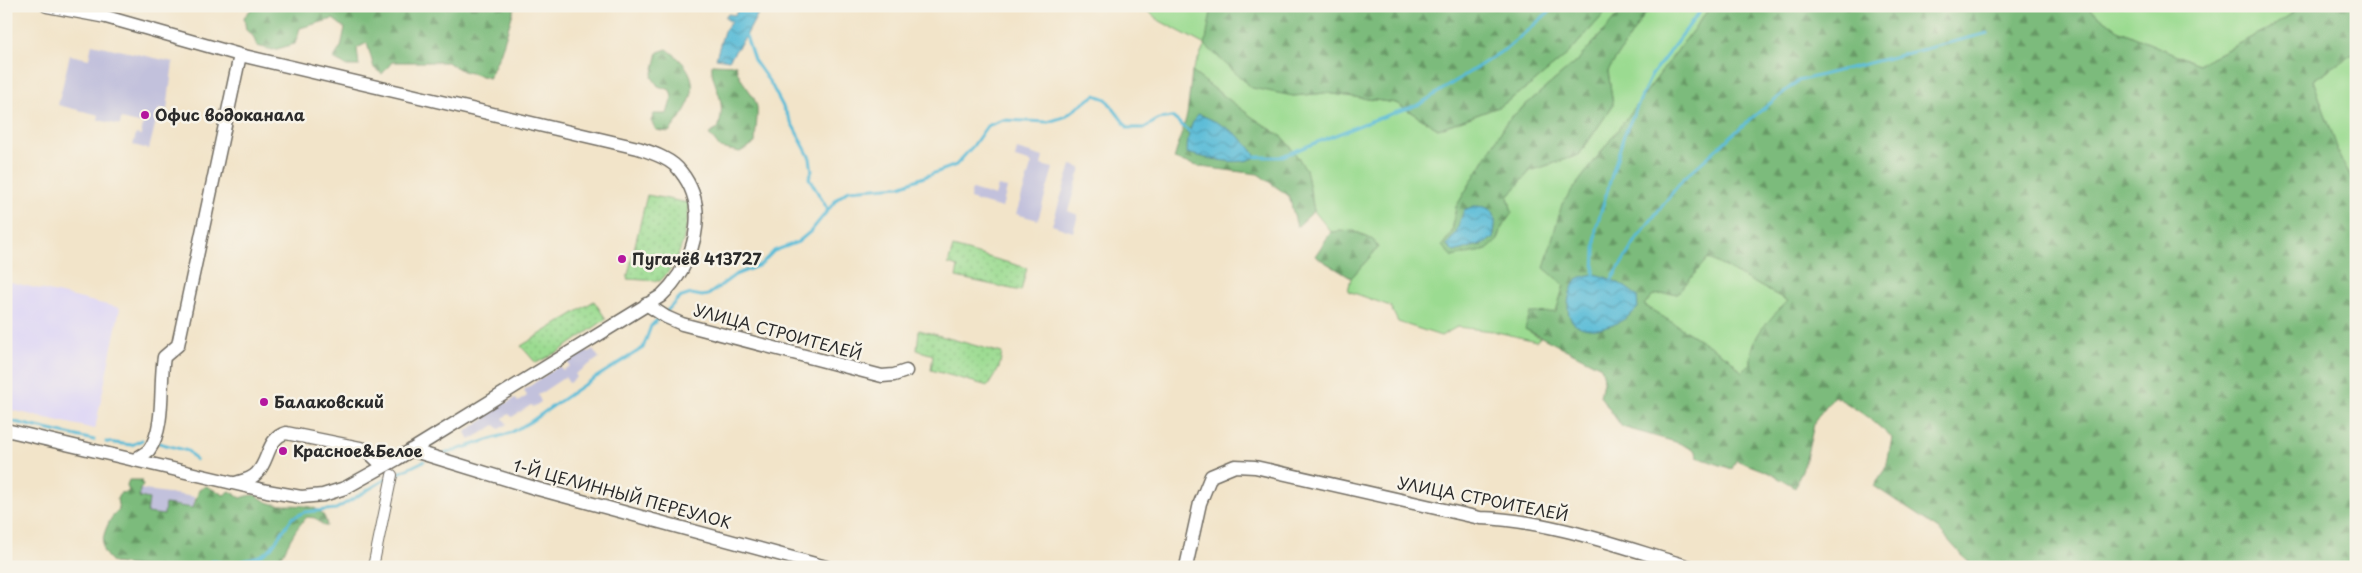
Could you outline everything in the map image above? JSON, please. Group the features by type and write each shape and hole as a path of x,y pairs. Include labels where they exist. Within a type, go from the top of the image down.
{"street":[{"path":"6,430 301,497 322,495 388,471 411,450 661,296 674,284 688,261 695,234 697,210 692,190 681,170 662,157 638,148 240,55 106,17 47,6"},
{"path":"136,459 149,450 156,433 162,401 161,374 164,357 178,345 240,55"},
{"name":"УЛИЦА СТРОИТЕЛЕЙ","path":"646,304 666,317 682,324 873,374 882,376 894,375 906,371"},
{"path":"235,483 258,473 273,442 278,435 286,432 365,449 388,471"},
{"name":"1-Й ЦЕЛИННЫЙ ПЕРЕУЛОК","path":"411,450 538,489 826,567"},
{"name":"УЛИЦА СТРОИТЕЛЕЙ","path":"1186,567 1200,503 1210,476 1235,466 1277,471 1480,518 1506,519 1552,527 1690,567"},
{"path":"373,567 388,471"}],"shaded area":[{"path":"92,44 173,62 167,110 159,109 149,149 133,145 136,134 141,135 143,124 121,119 120,125 98,120 99,115 58,105 70,55 89,59"},
{"path":"1017,149 1043,157 1041,165 1053,168 1038,220 1016,214 1032,163 1015,158"},
{"path":"1071,165 1081,168 1068,211 1078,215 1073,232 1052,225"},
{"path":"998,186 1007,188 1002,208 970,199 972,189 995,196"},
{"path":"6,281 120,308 95,429 6,409"},
{"path":"593,349 599,358 575,374 577,377 569,383 565,377 538,395 541,402 533,407 531,405 512,417 509,414 503,418 507,424 499,429 495,425 470,440 465,432 485,419 483,416 504,402 505,404 515,398 518,402 527,396 524,390 559,366 563,370 570,366 567,362 585,350 587,353"},
{"path":"140,489 195,497 193,508 164,515 147,513 139,497"}],"green space":[{"path":"254,6 515,6 501,52 489,78 463,71 447,62 392,62 382,74 374,68 367,43 357,48 359,66 347,66 333,59 341,47 345,28 333,19 300,28 295,44 273,50 257,46 253,36 246,30 244,17"},
{"path":"1141,6 1215,6 1211,12 1293,96 1326,93 1396,103 1438,129 1501,106 1533,83 1569,53 1611,6 1626,6 1578,60 1508,120 1456,207 1452,232 1442,246 1498,240 1502,227 1512,213 1508,197 1530,171 1579,155 1613,105 1608,71 1650,6 1711,6 1562,204 1564,285 1556,312 1525,329 1540,338 1536,341 1493,331 1457,327 1441,336 1398,322 1390,306 1348,291 1351,278 1378,248 1363,234 1351,231 1331,232 1314,211 1306,169 1284,138 1252,117 1192,72 1205,45 1160,21"},
{"path":"1215,6 1611,6 1569,53 1533,83 1501,106 1438,129 1396,103 1326,93 1293,96 1252,88 1205,45 1211,12"},
{"path":"1626,6 1650,6 1608,71 1613,105 1579,155 1530,171 1508,197 1512,212 1502,227 1498,240 1487,250 1452,257 1442,246 1452,232 1456,207 1508,120 1578,60"},
{"path":"1711,6 2086,6 2118,30 2198,64 2272,27 2303,6 2356,6 2356,52 2313,80 2341,159 2356,185 2356,567 1973,567 1937,528 1874,486 1886,469 1892,438 1865,415 1834,396 1815,420 1805,463 1795,487 1767,472 1736,460 1732,469 1697,457 1696,451 1679,443 1622,427 1600,396 1604,377 1601,367 1525,329 1530,313 1556,312 1564,285 1544,268 1562,204","holes":["1708,258 1788,301 1757,336 1751,364 1742,372 1729,358 1644,305 1653,295 1678,293"]},
{"path":"2086,6 2303,6 2272,27 2198,64 2118,30"},
{"path":"667,49 679,59 692,79 690,99 678,121 669,132 656,130 651,121 654,114 667,114 672,97 670,90 658,86 652,77 658,52"},
{"path":"2356,52 2356,185 2341,159 2313,80"},
{"path":"712,64 736,65 737,71 753,96 757,107 755,143 740,152 720,148 709,134 718,129 721,110 721,101 713,75"},
{"path":"1192,72 1252,117 1284,138 1306,169 1314,211 1297,227 1289,196 1258,174 1201,167 1174,159 1187,115"},
{"path":"647,195 689,203 687,225 682,245 673,264 660,281 627,279"},
{"path":"1352,230 1373,240 1378,248 1351,278 1315,256 1331,232"},
{"path":"953,247 1027,268 1021,291 956,277 958,267 948,264"},
{"path":"1708,258 1788,301 1757,336 1751,364 1742,372 1729,358 1644,305 1653,295 1678,292"},
{"path":"594,301 606,319 560,351 536,363 521,346"},
{"path":"919,330 1002,353 999,368 988,386 931,370 933,355 917,350"},
{"path":"129,480 142,480 143,486 140,489 139,497 149,499 147,513 164,515 165,504 193,508 199,490 206,486 224,495 230,491 241,498 255,495 277,505 312,508 319,511 324,517 327,526 324,526 315,518 307,517 293,534 276,567 151,567 113,563 103,550 104,534 112,517 119,510 117,499 120,493 129,492 127,485"}],"water":[{"path":"740,6 762,6 746,36 729,60 716,58 724,31 731,22 725,18 728,14 735,15"},
{"path":"1198,114 1215,121 1239,136 1256,157 1249,160 1232,161 1187,153 1190,132"},
{"path":"1474,206 1488,208 1492,211 1495,220 1493,238 1485,243 1454,252 1447,245 1456,233 1464,210"},
{"path":"1594,274 1617,282 1632,292 1637,296 1638,308 1625,319 1600,329 1583,328 1575,324 1571,320 1568,308 1572,288 1579,278"}],"waterway":[{"path":"1256,157 1280,157 1368,122 1420,104 1507,48 1556,6"},
{"path":"1594,274 1596,228 1624,135 1651,76 1704,6"},
{"path":"1612,279 1638,237 1683,179 1748,121 1798,81 1988,33"},
{"path":"746,36 754,60 771,84 810,158 812,171 809,178 828,210"},
{"path":"666,312 679,298 691,294 708,295 735,275 760,265 774,251 798,242 811,231 837,199 849,190 900,186 956,165 987,126 1003,120 1048,122 1064,117 1095,95 1106,99 1128,128 1144,128 1159,119 1172,117 1190,132"},
{"path":"444,454 510,433 530,422 582,386 643,348 651,326 659,318"},
{"path":"6,420 94,440"},
{"path":"106,442 132,445 142,440"},
{"path":"159,443 188,451 196,460"},
{"path":"399,473 424,461"},
{"path":"200,567 213,561 231,565 262,555 271,548 292,518 305,512 336,509 386,479"}],"place":[{"name":"Офис водоканала","path":"145,115"},
{"name":"Пугачёв 413727","path":"622,259"},
{"name":"Балаковский","path":"264,402"},
{"name":"Красное&Белое","path":"283,451"}]}
